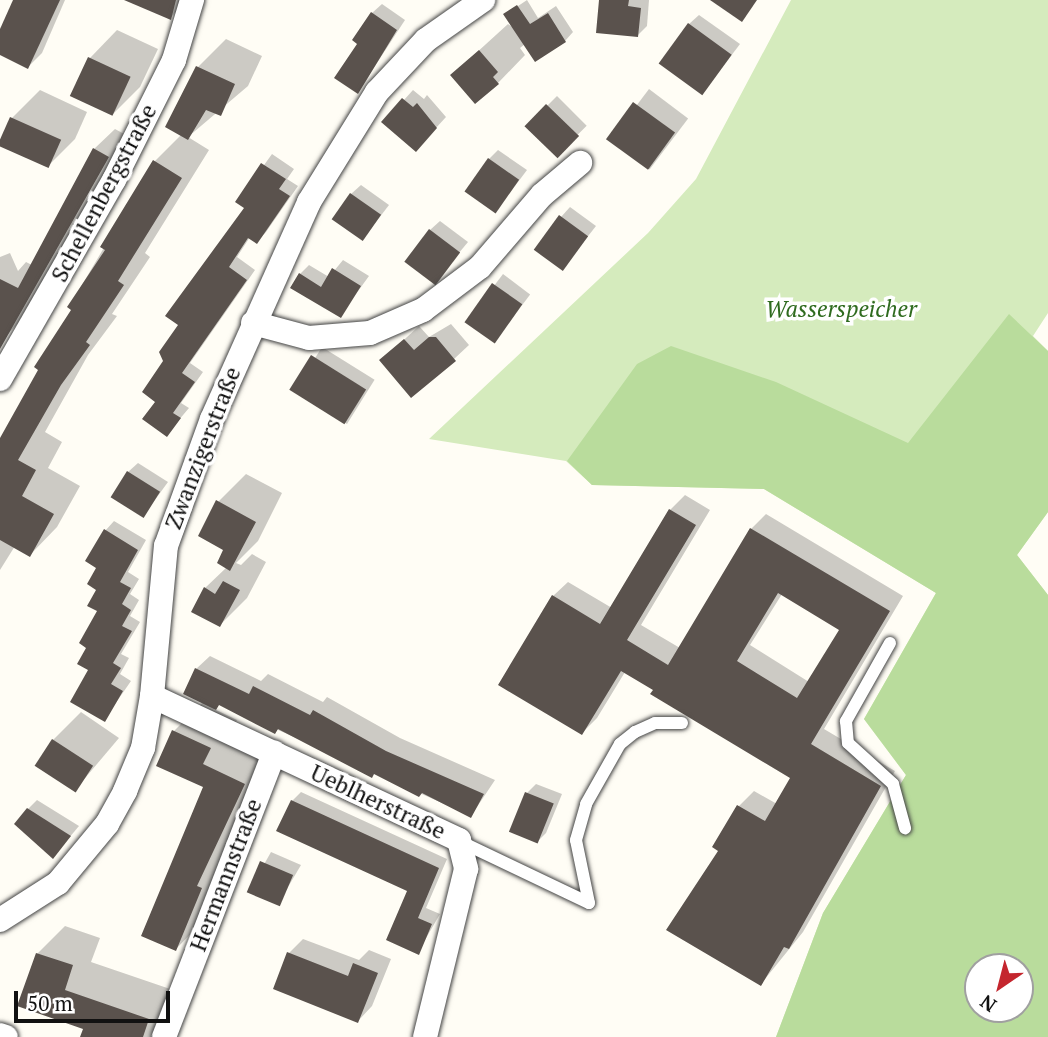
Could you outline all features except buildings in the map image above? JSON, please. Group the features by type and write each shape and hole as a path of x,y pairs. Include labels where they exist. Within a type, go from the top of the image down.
{"street":[{"name":"Schellenbergstraße","path":"0,379 114,180 174,60 192,0"},
{"name":"Zwanzigerstraße","path":"0,920 58,883 107,824 143,748 152,696 166,546 253,323 309,202 377,92 426,40 483,0"},
{"path":"253,323 309,338 370,332 423,310 480,267 542,195 580,163"},
{"name":"Ueblherstraße","path":"152,696 459,841 466,869 425,1037"},
{"name":"Hermannstraße","path":"164,1037 274,753"},
{"path":"0,1035 6,1037"}],"lane":[{"path":"890,643 846,721 848,743 893,784 905,828"},
{"path":"459,841 589,903 576,840 586,804 620,744 635,732 655,723 682,723"}],"green space":[{"name":"Wasserspeicher","path":"791,0 1048,0 1048,313 1033,336 1048,351 1048,512 1017,555 1048,595 1048,1037 776,1037 823,913 906,775 864,719 936,593 764,489 592,485 566,461 429,439 648,233 696,179"},
{"path":"1009,314 1048,351 1048,512 1017,555 1048,595 1048,1037 776,1037 823,913 906,775 864,719 936,593 764,489 592,485 567,461 637,364 671,346 776,382 908,443"}]}
